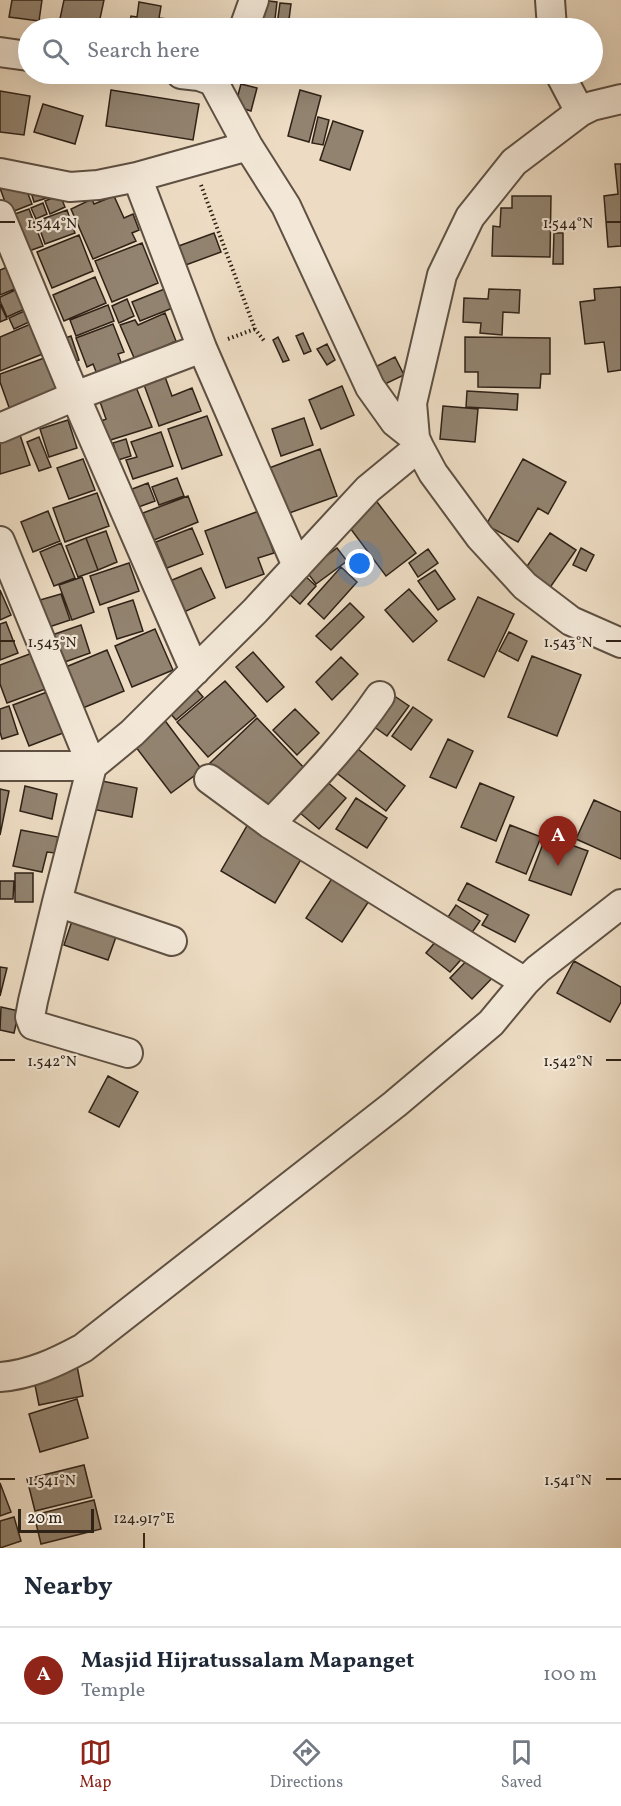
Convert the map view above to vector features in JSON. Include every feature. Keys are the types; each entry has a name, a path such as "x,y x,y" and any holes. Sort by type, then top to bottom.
{"street":[{"path":"248,18 254,0"},
{"path":"550,0 551,18"},
{"path":"0,52 18,55"},
{"path":"219,84 249,146 286,206 370,387 395,422 417,442 433,472 480,537 525,586 571,621 621,643"},
{"path":"565,84 579,112"},
{"path":"417,442 412,403 442,275 470,217 514,162 579,112 592,106 621,99"},
{"path":"0,173 70,187 98,185 137,177 249,146"},
{"path":"137,177 202,348 297,566"},
{"path":"0,215 75,396 195,671"},
{"path":"0,428 75,396 202,348"},
{"path":"128,1053 33,1025 30,1017 57,902 93,766 132,733 255,611 368,489 417,442"},
{"path":"0,541 93,766"},
{"path":"270,825 331,760 380,696"},
{"path":"0,766 93,766"},
{"path":"209,779 270,825 525,982"},
{"path":"57,902 172,940"},
{"path":"0,1377 14,1376 53,1363 83,1348 395,1104 491,1023 538,969 621,904"}],"path":[{"path":"192,162 255,329 265,342"}],"building":[{"path":"12,0 42,0 39,18 9,17"},
{"path":"64,0 104,0 100,18 60,18"},
{"path":"260,0 277,2 275,18 255,18"},
{"path":"139,2 161,6 159,18 131,18 131,16 137,17"},
{"path":"280,3 291,4 289,18 278,18"},
{"path":"241,84 257,88 251,111 235,106"},
{"path":"111,90 199,104 193,140 106,126"},
{"path":"300,90 321,96 309,142 288,136"},
{"path":"0,91 30,96 24,135 0,132"},
{"path":"43,104 83,116 75,144 34,132"},
{"path":"318,117 329,120 323,145 312,143"},
{"path":"333,121 363,131 350,170 320,160"},
{"path":"615,164 621,164 621,246 608,247 604,196 618,194"},
{"path":"22,179 32,204 9,213 0,188"},
{"path":"31,192 50,197 34,202"},
{"path":"60,195 65,207 50,214 45,201"},
{"path":"114,196 124,218 133,214 139,230 132,233 136,241 93,259 71,209 92,199 94,204"},
{"path":"512,196 551,196 550,257 492,256 493,226 500,227 501,208 512,208"},
{"path":"43,203 47,214 36,219 31,208"},
{"path":"29,209 43,246 26,252 12,215"},
{"path":"67,210 75,233 45,244 37,221"},
{"path":"214,233 221,252 183,266 176,247"},
{"path":"554,233 563,233 563,264 553,264"},
{"path":"79,235 93,271 52,288 37,252"},
{"path":"142,243 158,283 112,302 95,261"},
{"path":"17,263 26,284 0,295 0,270"},
{"path":"95,277 106,303 64,321 53,295"},
{"path":"621,287 621,370 608,372 604,342 585,344 580,302 595,300 594,289"},
{"path":"20,288 29,307 7,317 0,297"},
{"path":"167,288 175,307 140,321 132,302"},
{"path":"489,289 520,290 519,313 503,312 502,335 480,333 481,323 463,322 464,298 488,299"},
{"path":"127,299 134,316 119,323 112,306"},
{"path":"0,304 7,319 0,322"},
{"path":"108,305 114,321 76,336 70,320"},
{"path":"33,307 38,318 14,329 9,318"},
{"path":"165,313 176,341 135,360 120,325 135,320 138,325"},
{"path":"33,323 45,353 0,371 0,337"},
{"path":"113,324 124,352 118,354 122,365 97,374 93,364 87,367 76,338"},
{"path":"303,333 311,351 304,354 296,336"},
{"path":"71,336 79,360 72,363 63,339"},
{"path":"278,337 289,360 283,362 273,340"},
{"path":"465,337 550,338 550,374 541,374 540,388 478,387 478,372 465,372"},
{"path":"327,344 335,360 327,365 317,349"},
{"path":"47,357 60,392 10,410 0,382 0,374"},
{"path":"395,357 404,375 383,385 375,367"},
{"path":"164,374 172,396 192,388 201,411 159,426 143,382"},
{"path":"134,382 152,427 104,442 96,423 106,419 98,396"},
{"path":"342,386 354,415 321,429 309,400"},
{"path":"467,391 518,394 517,410 466,407"},
{"path":"443,406 478,409 475,442 440,439"},
{"path":"207,416 222,455 182,469 168,429"},
{"path":"304,418 313,445 281,456 272,429"},
{"path":"68,420 77,448 49,457 40,429"},
{"path":"161,432 173,466 133,479 126,460 137,457 131,442"},
{"path":"20,435 30,465 0,474 0,442"},
{"path":"39,437 51,467 39,471 27,442"},
{"path":"126,439 131,456 118,460 113,443"},
{"path":"320,449 337,496 278,517 261,471"},
{"path":"83,459 95,490 69,499 57,468"},
{"path":"523,459 566,482 548,514 538,508 518,542 486,525"},
{"path":"177,478 184,496 159,505 152,487"},
{"path":"148,483 155,501 133,509 127,491"},
{"path":"97,493 109,526 65,542 53,508"},
{"path":"188,496 198,522 154,540 143,513"},
{"path":"374,498 416,553 386,576 344,520"},
{"path":"48,511 60,541 33,552 21,522"},
{"path":"259,511 274,553 258,558 264,574 226,588 205,531"},
{"path":"192,528 203,554 167,568 156,542"},
{"path":"106,531 117,562 98,570 86,538"},
{"path":"550,533 576,550 549,589 523,572"},
{"path":"86,538 98,570 78,577 66,546"},
{"path":"61,543 75,578 54,586 40,552"},
{"path":"337,548 347,561 316,584 306,571"},
{"path":"581,548 594,555 586,571 573,565"},
{"path":"428,549 438,563 418,577 409,563"},
{"path":"129,563 139,591 100,605 90,576"},
{"path":"341,567 357,582 324,619 308,604"},
{"path":"201,568 215,598 184,612 170,581"},
{"path":"435,570 455,599 438,610 418,581"},
{"path":"302,573 316,586 300,604 286,591"},
{"path":"82,577 94,612 72,620 59,585"},
{"path":"409,589 437,621 413,642 385,610"},
{"path":"0,590 11,615 0,620"},
{"path":"61,594 70,620 49,627 40,600"},
{"path":"478,597 514,614 484,677 448,660"},
{"path":"133,600 143,631 117,639 108,608"},
{"path":"350,603 364,617 331,650 316,636"},
{"path":"6,622 18,653 0,660 0,624"},
{"path":"81,625 90,653 62,663 52,635"},
{"path":"155,629 173,670 132,687 115,646"},
{"path":"509,632 527,641 518,661 499,651"},
{"path":"107,650 124,691 78,710 61,669"},
{"path":"35,652 48,688 7,703 0,684 0,665"},
{"path":"253,652 284,687 267,702 236,667"},
{"path":"532,656 581,675 557,736 508,717"},
{"path":"341,657 358,674 332,700 316,682"},
{"path":"225,681 256,716 208,757 177,722"},
{"path":"191,683 203,697 176,720 164,706"},
{"path":"47,692 63,733 29,746 13,705"},
{"path":"390,693 409,706 387,736 369,723"},
{"path":"9,706 18,734 2,739 0,709"},
{"path":"413,707 432,720 411,750 392,736"},
{"path":"295,709 319,733 297,755 273,730"},
{"path":"163,718 202,770 171,793 132,742"},
{"path":"257,718 306,770 259,814 210,763"},
{"path":"448,739 473,751 456,788 430,777"},
{"path":"349,742 405,786 386,811 329,767"},
{"path":"97,780 137,788 132,817 92,809"},
{"path":"326,781 346,798 319,829 299,812"},
{"path":"480,783 514,797 496,841 461,827"},
{"path":"25,786 57,794 52,819 20,811"},
{"path":"0,789 9,791 0,835"},
{"path":"356,798 387,818 367,848 336,829"},
{"path":"594,800 621,812 621,859 576,839"},
{"path":"248,824 303,856 275,903 221,871"},
{"path":"510,825 541,837 526,874 496,862"},
{"path":"21,830 58,837 55,853 47,852 42,872 13,866"},
{"path":"546,836 588,851 571,895 529,880"},
{"path":"15,873 33,873 33,902 15,902"},
{"path":"333,877 369,901 342,942 306,918"},
{"path":"0,881 14,881 13,899 0,899"},
{"path":"467,883 529,915 515,942 482,925 488,915 458,900"},
{"path":"456,905 480,921 471,934 448,917"},
{"path":"75,912 119,928 108,960 64,945"},
{"path":"442,934 466,954 450,972 426,953"},
{"path":"474,953 496,974 472,999 450,978"},
{"path":"574,961 621,987 621,1002 610,1022 557,993"},
{"path":"0,967 7,968 0,996"},
{"path":"1,1007 19,1011 14,1033 0,1030"},
{"path":"108,1076 138,1092 119,1127 89,1112"},
{"path":"76,1361 83,1396 39,1405 32,1370"},
{"path":"77,1399 88,1438 40,1452 29,1414"},
{"path":"84,1465 92,1497 35,1511 27,1479"},
{"path":"0,1483 11,1512 0,1516"},
{"path":"94,1500 101,1529 41,1544 34,1515"},
{"path":"14,1517 21,1541 0,1548 0,1521"}],"place":[{"name":"Masjid Hijratussalam Mapanget","path":"558,866"}]}
